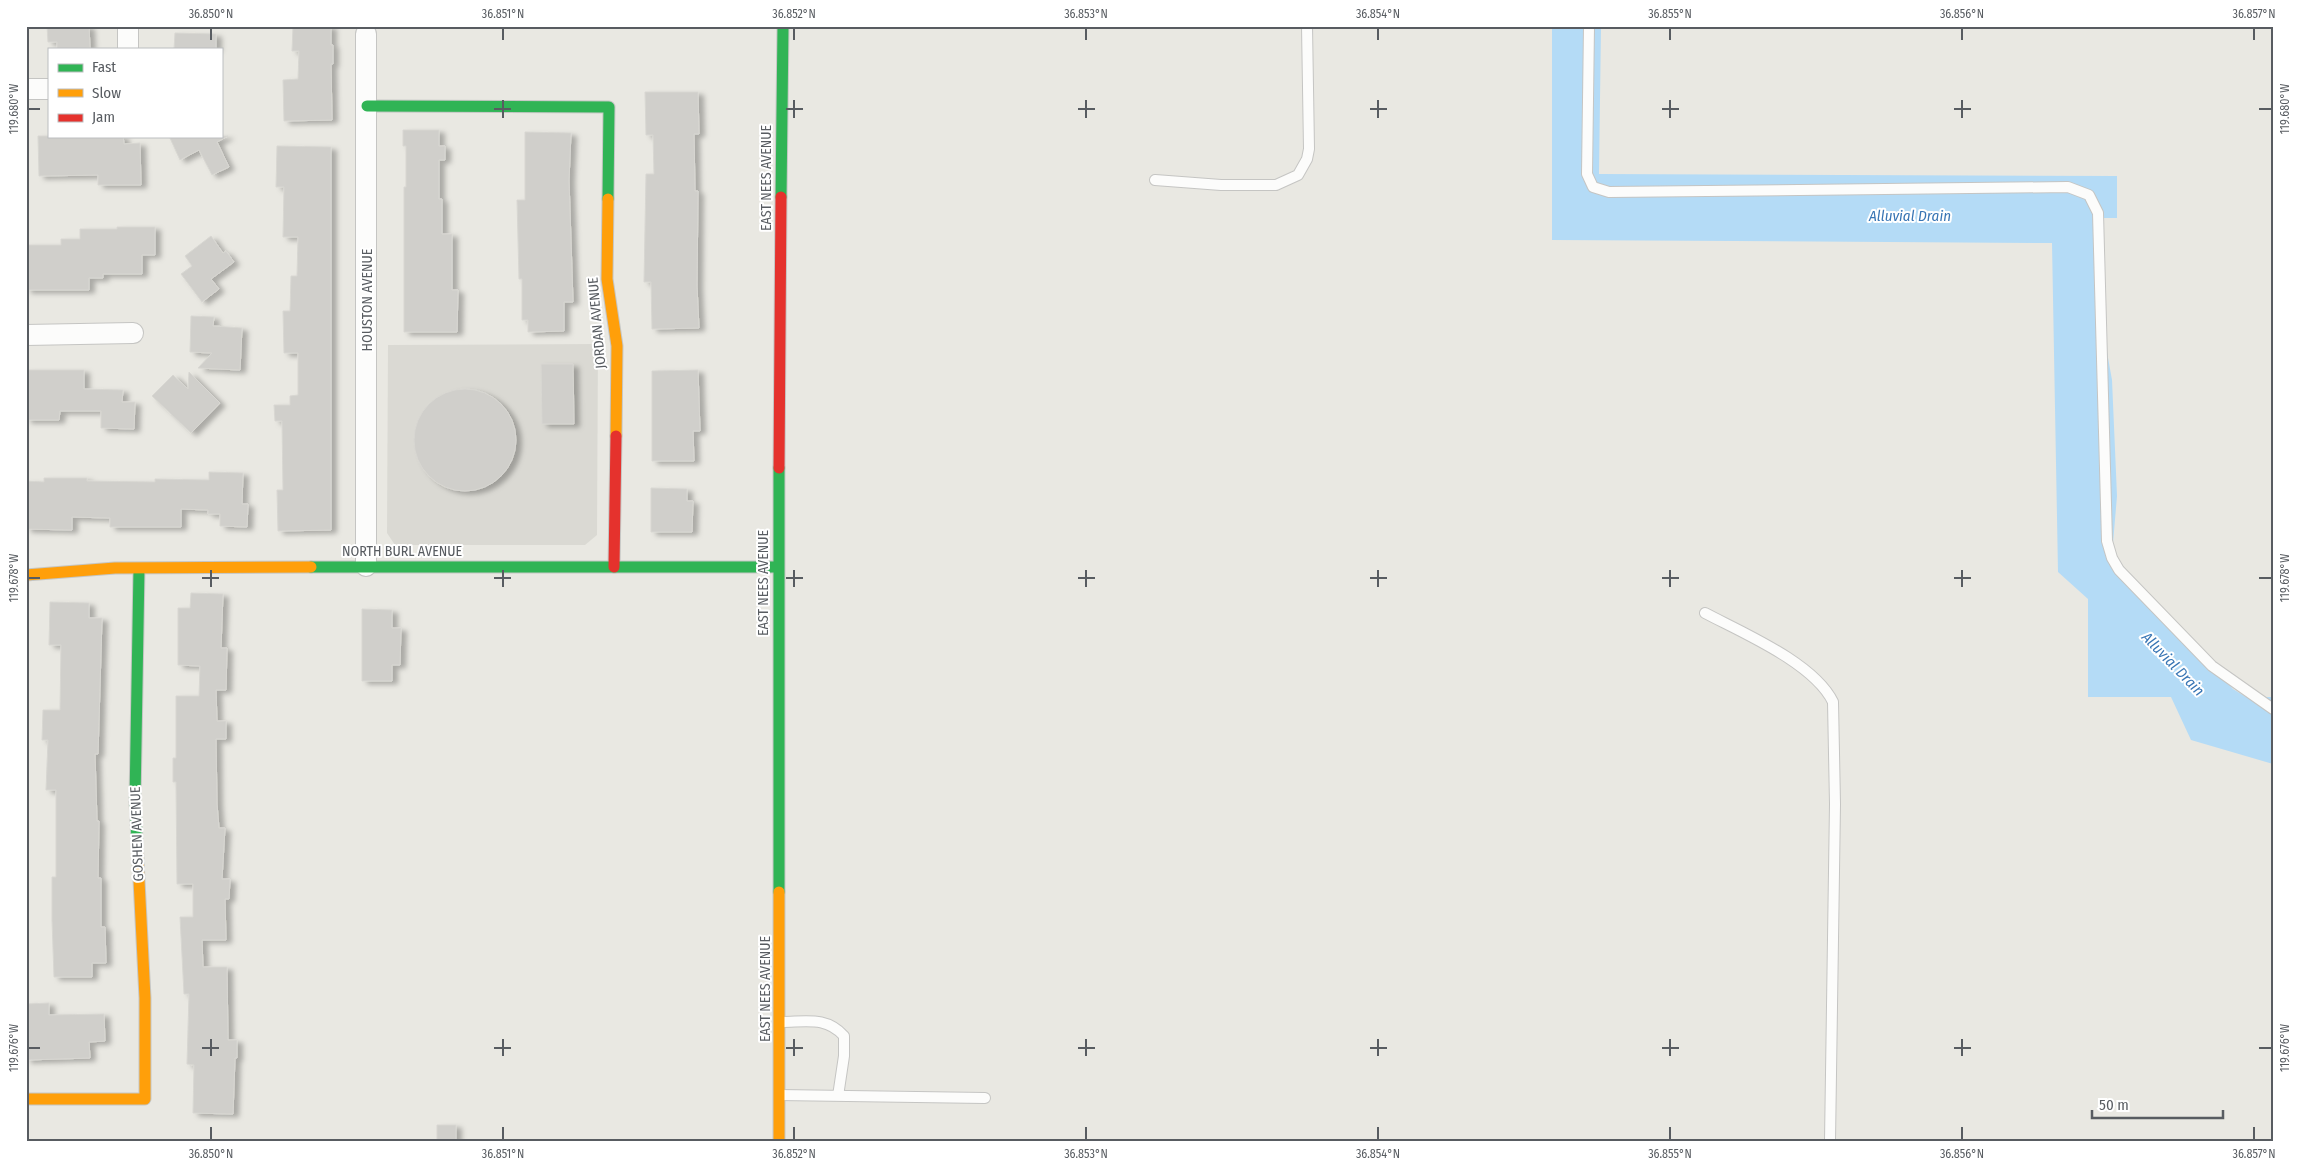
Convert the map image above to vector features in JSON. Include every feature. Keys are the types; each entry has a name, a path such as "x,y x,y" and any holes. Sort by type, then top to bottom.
{"street":[{"path":"128,26 128,48"},
{"name":"EAST NEES AVENUE","path":"779,1141 778,567 783,26"},
{"name":"HOUSTON AVENUE","path":"366,34 366,566"},
{"path":"26,89 48,89"},
{"name":"JORDAN AVENUE","path":"367,106 608,107 607,279 617,346 614,567"},
{"path":"26,335 134,333"},
{"name":"NORTH BURL AVENUE","path":"26,575 51,572 139,569 366,566 778,567"},
{"name":"GOSHEN AVENUE","path":"26,1099 146,1099 145,998 135,801 139,569"}],"lane":[{"path":"1155,180 1221,185 1276,185 1298,176 1307,159 1309,149 1307,26"},
{"path":"1589,26 1587,174 1593,186 1609,192 2068,188 2089,195 2098,212 2107,541 2112,558 2129,582 2212,666 2273,709"},
{"path":"1705,613 1773,648 1824,688 1833,702 1835,823 1830,1141"},
{"path":"780,1022 826,1022 835,1026 844,1036 844,1056 838,1096"},
{"path":"779,1095 985,1098"}],"shaded area":[{"path":"598,344 597,535 585,545 395,545 387,533 388,345"}],"water":[{"name":"Alluvial Drain","path":"1552,26 1601,26 1599,174 2117,176 2117,218 2102,218 2103,330 2112,380 2117,496 2112,555 2233,689 2246,697 2273,697 2273,764 2191,740 2171,697 2088,697 2088,599 2058,572 2052,243 1552,240"}],"building":[{"path":"47,26 89,26 90,48 57,48 57,42 48,42"},
{"path":"293,26 331,26 331,45 333,45 333,64 331,64 332,120 284,121 283,80 298,79 299,51 292,51"},
{"path":"175,33 216,34 216,48 174,48"},
{"path":"645,92 698,92 699,134 694,134 695,191 698,191 697,286 699,328 652,329 651,282 644,282 646,174 654,174 653,135 646,135"},
{"path":"403,130 439,130 439,146 445,146 445,160 439,160 439,199 442,199 442,234 452,234 452,290 458,290 457,332 404,332 404,187 406,187 406,146 403,146"},
{"path":"525,132 571,133 569,180 573,302 564,302 564,331 528,332 528,320 522,320 522,279 519,279 517,200 525,200"},
{"path":"38,136 48,136 48,138 123,138 124,144 140,143 141,185 98,185 98,175 39,176"},
{"path":"222,136 228,136 217,142 229,167 212,175 199,150 180,160 170,138 222,138"},
{"path":"277,146 331,147 331,530 278,531 277,490 283,490 282,421 275,421 274,405 290,405 290,396 298,395 298,353 284,353 283,311 290,311 291,276 297,276 298,237 283,237 284,187 276,187"},
{"path":"117,227 155,227 155,255 142,255 142,274 103,274 103,278 89,278 89,290 26,290 26,245 61,245 61,239 80,239 80,229 117,229"},
{"path":"211,236 223,253 226,251 234,262 211,279 219,289 202,302 181,274 192,266 185,256"},
{"path":"191,316 214,317 213,326 242,328 240,370 198,368 212,353 190,352"},
{"path":"541,364 573,364 574,424 542,424"},
{"path":"26,370 84,370 84,389 123,390 122,402 135,402 134,429 101,428 101,411 60,411 59,420 26,420"},
{"path":"698,370 700,431 693,431 694,461 652,461 652,371"},
{"path":"189,372 220,403 191,433 152,396 173,375 188,389"},
{"path":"465,389 484,393 501,404 512,421 516,440 512,459 501,476 484,487 465,491 446,487 429,476 418,459 414,440 418,421 429,404 446,393"},
{"path":"209,472 243,473 242,504 248,504 247,527 220,526 220,514 208,514 208,510 181,509 181,527 110,527 110,518 72,517 72,530 26,529 26,481 44,482 44,478 87,478 87,481 155,482 155,479 209,480"},
{"path":"651,488 687,489 687,501 693,501 692,532 651,532"},
{"path":"191,593 223,594 221,648 227,648 226,690 216,690 217,721 226,721 226,739 216,739 217,804 219,828 225,828 222,879 230,879 229,899 225,899 226,940 202,940 203,967 227,967 228,1040 237,1040 233,1114 193,1113 194,1065 187,1064 189,994 184,994 180,917 193,917 193,884 177,884 176,782 173,782 173,758 176,758 176,696 199,696 200,666 178,665 178,608 190,608"},
{"path":"50,602 89,603 89,618 102,618 98,754 95,754 97,821 99,821 98,878 101,878 101,927 105,927 106,963 92,963 92,977 54,977 52,877 56,877 56,790 46,790 48,740 42,740 43,710 60,710 61,645 49,645"},
{"path":"362,609 392,610 392,628 401,628 400,665 392,665 392,681 362,681"},
{"path":"49,1003 49,1015 104,1014 105,1041 89,1042 90,1058 26,1060 26,1004"},
{"path":"437,1125 456,1125 456,1141 437,1141"}],"traffic: fast":[{"path":"781,197 783,26"},
{"path":"367,106 609,107 608,199"},
{"path":"779,468 779,892"},
{"path":"311,567 778,567"},
{"path":"137,841 135,801 139,569"}],"traffic: slow":[{"path":"608,199 607,279 617,346 616,436"},
{"path":"26,575 115,568 311,567"},
{"path":"26,1099 145,1099 145,998 137,841"},
{"path":"779,892 779,1141"}],"traffic: jam":[{"path":"779,468 781,197"},
{"path":"614,567 616,436"}]}
